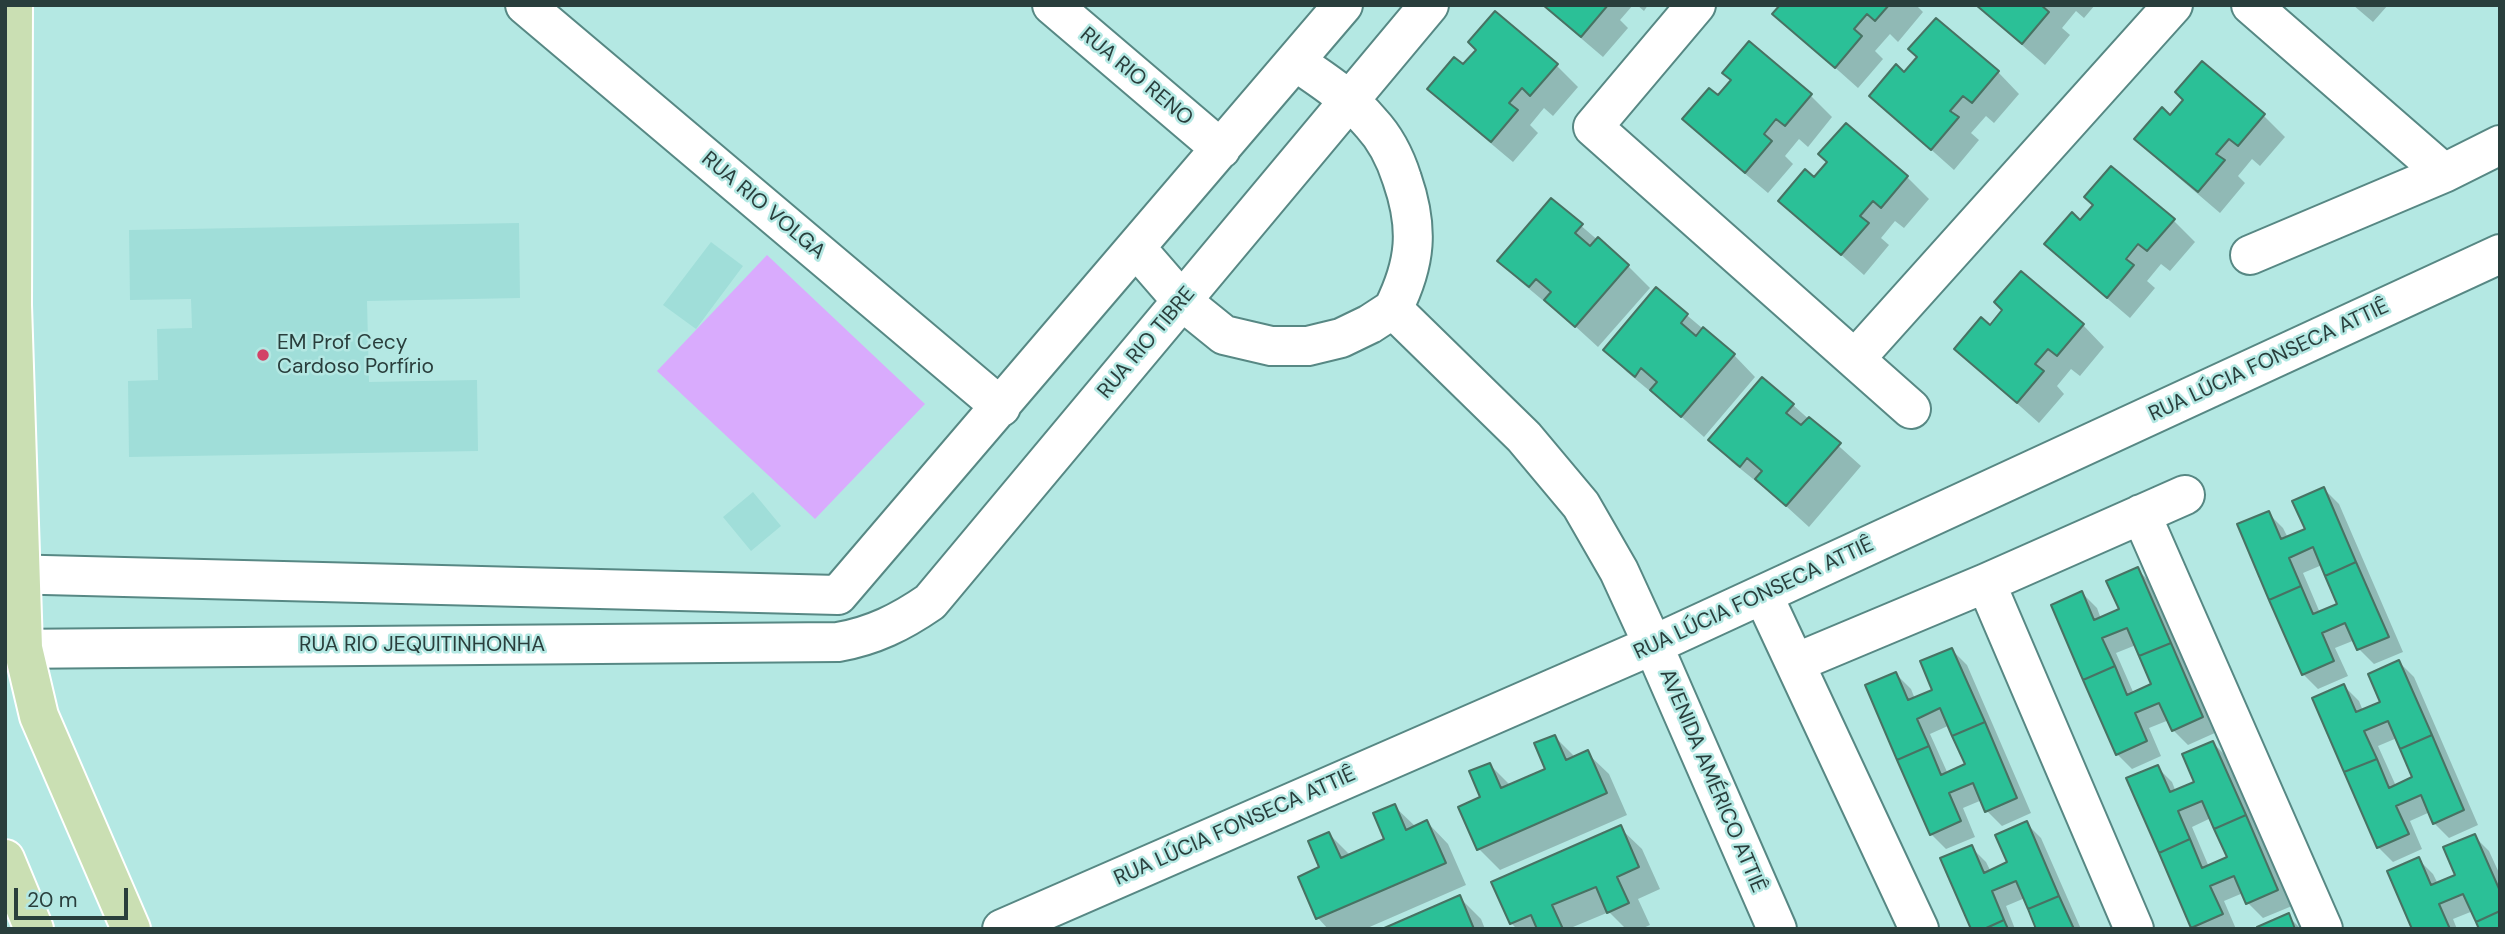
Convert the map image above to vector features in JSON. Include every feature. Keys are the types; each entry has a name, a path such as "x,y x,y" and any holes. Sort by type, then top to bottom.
{"main road":[{"path":"13,5 14,648 39,716 131,929"},
{"path":"5,859 34,929"}],"street":[{"name":"RUA RIO VOLGA","path":"525,5 1001,407"},
{"name":"RUA RIO RENO","path":"1052,5 1221,149"},
{"path":"838,642 838,595 1343,5"},
{"name":"RUA RIO TIBRE","path":"838,642 864,637 905,619 930,602 1429,5"},
{"path":"1696,5 1594,127 1911,409"},
{"path":"1855,359 2174,5"},
{"path":"2251,5 2444,173"},
{"path":"1136,248 1182,301 1224,335 1271,346 1308,346 1341,338 1393,309 1406,283 1413,249 1414,225 1409,198 1396,162 1374,125 1349,100 1296,62"},
{"path":"2250,255 2444,173 2500,145"},
{"name":"RUA LÚCIA FONSECA ATTIÊ","path":"1002,929 1653,645 2500,254"},
{"name":"AVENIDA AMÉRICO ATTIÊ","path":"1393,309 1524,437 1581,505 1619,571 1777,929"},
{"path":"1795,663 2185,495"},
{"path":"2141,514 2323,929"},
{"path":"12,575 838,595"},
{"path":"1986,583 2133,929"},
{"path":"387,584 387,646"},
{"path":"1763,595 1919,929"},
{"name":"RUA RIO JEQUITINHONHA","path":"14,648 838,642"}],"shaded area":[{"name":"EM Prof Cecy Cardoso Porfírio","path":"519,223 520,298 367,301 369,382 477,380 478,451 129,457 128,381 158,380 157,329 192,328 191,299 130,300 129,230"},
{"path":"711,242 743,266 696,329 663,305"},
{"path":"767,255 925,404 815,519 657,371"},
{"path":"753,492 781,526 751,551 723,517"}],"building":[{"path":"1543,5 1608,5 1581,37"},
{"path":"1780,5 1889,5 1875,21 1867,14 1854,29 1862,36 1835,68 1772,14"},
{"path":"1976,5 2041,5 2049,12 2022,44"},
{"path":"1495,11 1558,64 1530,96 1522,88 1509,103 1518,110 1491,142 1427,89 1454,57 1463,64 1476,50 1468,42"},
{"path":"1936,18 1999,71 1972,103 1963,96 1950,111 1959,117 1931,150 1869,96 1896,64 1904,72 1917,57 1908,49"},
{"path":"1749,41 1812,94 1785,126 1776,119 1764,134 1772,141 1745,173 1682,119 1709,88 1718,95 1731,80 1722,73"},
{"path":"2202,61 2265,114 2238,146 2229,139 2216,154 2225,160 2198,192 2134,139 2162,107 2170,115 2183,100 2175,92"},
{"path":"1846,123 1908,176 1881,208 1873,201 1860,216 1869,223 1841,255 1778,201 1805,169 1814,177 1827,162 1818,154"},
{"path":"2111,166 2175,219 2147,251 2138,244 2126,259 2134,265 2107,298 2044,244 2072,212 2080,220 2093,205 2084,197"},
{"path":"1551,198 1583,224 1575,233 1590,246 1598,237 1629,265 1575,327 1544,300 1551,292 1536,279 1529,287 1497,261"},
{"path":"2021,271 2084,324 2057,356 2048,349 2035,364 2044,371 2017,403 1954,349 1981,317 1990,325 2002,310 1994,302"},
{"path":"1656,287 1688,314 1681,323 1696,336 1703,327 1735,354 1681,417 1650,390 1657,382 1641,368 1635,377 1603,350"},
{"path":"1762,377 1794,404 1786,413 1801,425 1809,417 1841,443 1786,506 1755,479 1762,471 1747,458 1740,467 1708,440"},
{"path":"2324,487 2356,562 2325,576 2313,547 2289,558 2301,586 2269,600 2237,524 2269,511 2281,539 2305,529 2292,501"},
{"path":"2356,562 2389,637 2357,650 2345,623 2322,633 2334,661 2302,675 2269,600 2301,586 2313,614 2337,604 2325,576"},
{"path":"2138,567 2171,643 2139,656 2127,628 2102,638 2115,666 2083,680 2051,605 2082,591 2094,620 2119,609 2106,581"},
{"path":"2171,643 2203,717 2172,731 2159,703 2135,713 2147,741 2116,755 2083,680 2115,666 2127,695 2151,684 2139,656"},
{"path":"1952,648 1985,722 1952,736 1940,708 1917,719 1929,746 1897,760 1865,685 1896,672 1908,700 1932,690 1920,661"},
{"path":"2399,660 2432,735 2400,749 2388,721 2364,731 2377,759 2344,772 2312,698 2344,684 2356,712 2380,702 2368,674"},
{"path":"1985,722 2017,798 1985,812 1973,783 1949,793 1961,821 1930,835 1897,760 1929,746 1941,775 1965,764 1952,736"},
{"path":"1555,735 1566,760 1588,750 1607,793 1477,850 1458,807 1480,797 1469,771 1490,763 1501,788 1545,769 1534,743"},
{"path":"2432,735 2464,810 2433,824 2421,795 2396,806 2409,834 2377,848 2344,772 2377,759 2389,788 2412,777 2400,749"},
{"path":"2213,741 2246,815 2214,829 2202,801 2178,811 2190,839 2159,853 2126,778 2158,765 2170,792 2194,782 2182,754"},
{"path":"1395,804 1406,830 1427,820 1446,863 1316,919 1298,877 1319,867 1308,841 1329,832 1341,858 1384,839 1373,813"},
{"path":"2246,815 2278,890 2246,904 2234,876 2210,886 2223,914 2191,928 2159,853 2190,839 2202,868 2227,857 2214,829"},
{"path":"2027,821 2059,896 2028,909 2016,881 1992,891 2004,920 1984,929 1971,929 1940,858 1972,845 1984,873 2007,862 1995,835"},
{"path":"1621,825 1639,867 1617,877 1629,903 1607,913 1596,887 1552,905 1563,929 1537,929 1531,915 1510,924 1491,882"},
{"path":"2475,834 2500,891 2500,911 2476,922 2463,894 2439,904 2450,929 2412,929 2387,871 2419,857 2431,885 2455,875 2443,847"},
{"path":"1460,895 1474,929 1382,929"},
{"path":"2059,896 2074,929 2036,929 2028,909"},
{"path":"2500,911 2500,929 2479,929 2476,922"},
{"path":"2289,913 2295,929 2257,929 2257,927"},
{"path":"2004,920 2008,929 1984,929"}],"place":[{"name":"EM Prof Cecy Cardoso Porfírio","path":"263,355"}]}
